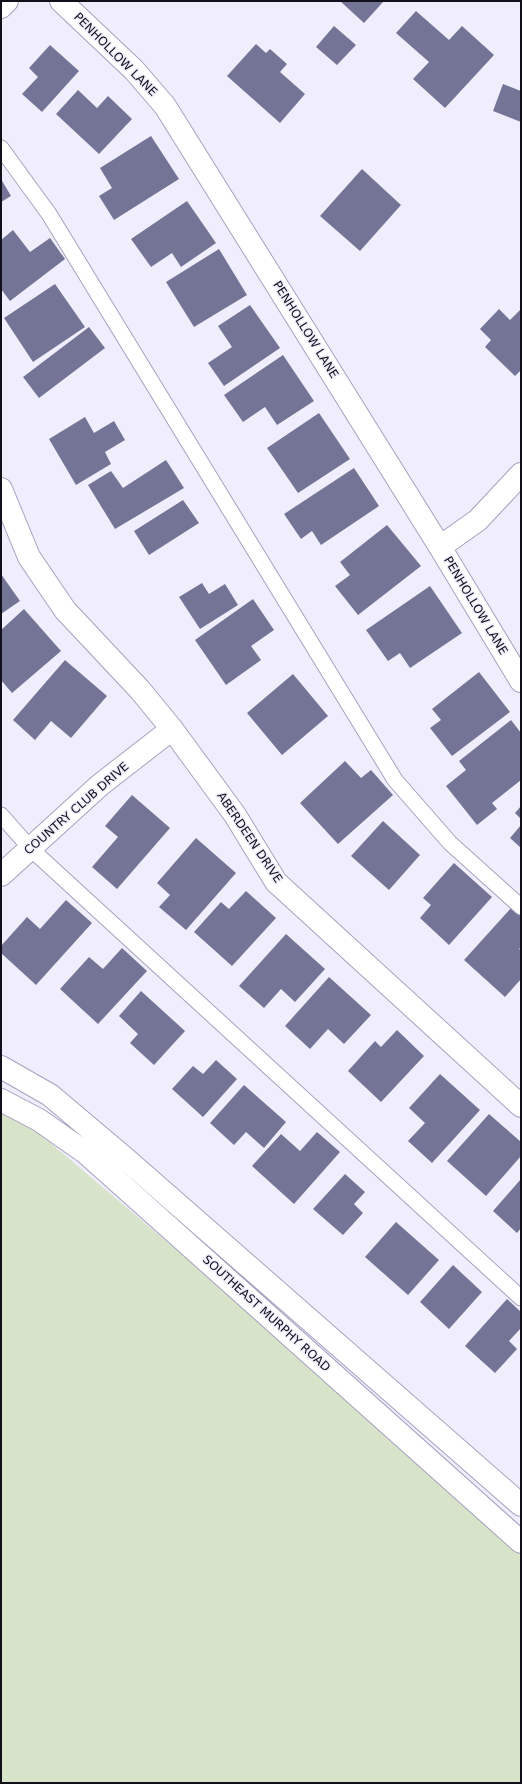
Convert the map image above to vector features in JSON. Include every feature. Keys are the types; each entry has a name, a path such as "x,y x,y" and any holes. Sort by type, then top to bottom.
{"street":[{"path":"1,7 7,1"},
{"name":"PENHOLLOW LANE","path":"61,1 134,70 165,106 440,547 521,681"},
{"path":"440,547 478,520 521,474"},
{"name":"ABERDEEN DRIVE","path":"1,489 29,558 65,610 140,690 172,729 235,815 276,882 521,1106"},
{"name":"COUNTRY CLUB DRIVE","path":"1,875 32,849 100,785 172,729"},
{"name":"SOUTHEAST MURPHY ROAD","path":"1,1068 50,1095 68,1110 521,1505"},
{"name":"SOUTHEAST MURPHY ROAD","path":"1,1100 39,1120 86,1153 521,1542"}],"lane":[{"path":"1,148 49,214 395,780 450,843 521,907"},
{"path":"1,815 32,849 521,1298"}],"green space":[{"path":"1,1101 521,1542 521,1783 1,1783"}],"building":[{"path":"340,1 384,1 364,23"},
{"path":"416,11 449,40 462,26 494,55 445,108 413,79 429,62 396,33"},
{"path":"334,26 356,45 337,65 316,47"},
{"path":"256,44 266,53 270,49 287,64 280,72 305,94 280,123 227,76"},
{"path":"50,45 79,71 42,112 22,94 38,77 29,68"},
{"path":"503,84 521,91 521,122 493,111"},
{"path":"78,90 97,108 108,96 132,119 99,154 56,114"},
{"path":"151,136 179,179 114,220 99,196 112,188 100,168"},
{"path":"362,169 401,205 360,251 320,216"},
{"path":"1,179 11,196 1,202"},
{"path":"187,201 216,243 181,267 172,253 151,267 131,239"},
{"path":"13,230 30,252 50,238 65,259 10,301 1,289 1,240"},
{"path":"219,249 247,295 194,327 166,282"},
{"path":"55,284 85,327 33,362 4,318"},
{"path":"250,305 280,348 224,386 208,363 232,347 218,326"},
{"path":"499,309 510,320 521,309 521,370 515,376 485,347 491,340 480,329"},
{"path":"89,327 105,348 39,398 23,377"},
{"path":"283,355 314,401 277,425 265,407 243,422 224,395"},
{"path":"319,413 350,459 298,493 267,448"},
{"path":"85,417 94,433 114,421 125,440 105,452 111,464 76,485 49,439"},
{"path":"166,460 184,488 115,529 88,485 111,471 123,488"},
{"path":"354,468 379,506 321,545 312,531 301,539 284,514"},
{"path":"183,500 199,523 149,555 134,531"},
{"path":"387,525 421,566 358,615 335,586 350,575 340,562"},
{"path":"1,574 20,601 1,614"},
{"path":"202,583 209,594 225,584 238,605 200,629 179,597"},
{"path":"430,586 462,633 410,668 400,653 388,661 366,630"},
{"path":"253,599 274,630 251,646 261,660 226,685 195,640"},
{"path":"24,609 61,651 12,693 1,680 1,630"},
{"path":"65,660 107,696 71,738 51,721 35,740 13,720"},
{"path":"479,672 510,712 452,756 430,728 441,720 432,709"},
{"path":"293,674 328,716 282,755 247,713"},
{"path":"511,720 521,733 521,780 492,803 497,809 477,825 446,786 466,770 459,761"},
{"path":"345,761 361,778 371,770 393,795 338,844 300,803"},
{"path":"132,795 170,828 117,889 92,867 118,837 105,826"},
{"path":"521,806 521,819 515,813"},
{"path":"383,821 420,855 389,890 351,856"},
{"path":"521,825 521,848 510,838"},
{"path":"196,838 236,873 186,930 159,907 170,895 157,883"},
{"path":"454,863 492,897 449,945 420,918 431,905 423,898"},
{"path":"246,891 276,918 232,966 194,932 221,902 229,909"},
{"path":"66,900 92,923 36,985 1,953 1,946 27,917 40,929"},
{"path":"512,907 521,915 521,947 519,949 521,950 521,979 505,997 464,960"},
{"path":"286,934 325,969 295,1002 281,989 264,1008 239,986"},
{"path":"122,948 147,971 98,1024 60,989 89,957 103,969"},
{"path":"329,977 371,1015 344,1044 328,1029 310,1049 285,1026"},
{"path":"141,991 185,1031 154,1065 130,1043 138,1034 119,1016"},
{"path":"397,1030 424,1056 381,1102 348,1071 375,1041 381,1047"},
{"path":"216,1060 237,1079 203,1117 172,1089 193,1066 203,1074"},
{"path":"440,1074 480,1110 432,1163 408,1141 425,1123 409,1108"},
{"path":"244,1085 286,1122 264,1148 246,1132 234,1145 210,1123"},
{"path":"489,1114 521,1142 521,1156 486,1196 447,1161"},
{"path":"317,1132 340,1152 294,1204 252,1166 281,1134 300,1151"},
{"path":"345,1174 365,1192 354,1204 363,1213 343,1235 313,1209"},
{"path":"521,1179 521,1228 517,1233 493,1211"},
{"path":"396,1222 439,1260 408,1295 365,1257"},
{"path":"453,1265 482,1292 449,1329 420,1302"},
{"path":"507,1299 521,1312 521,1328 509,1341 517,1349 495,1373 465,1346"}]}
